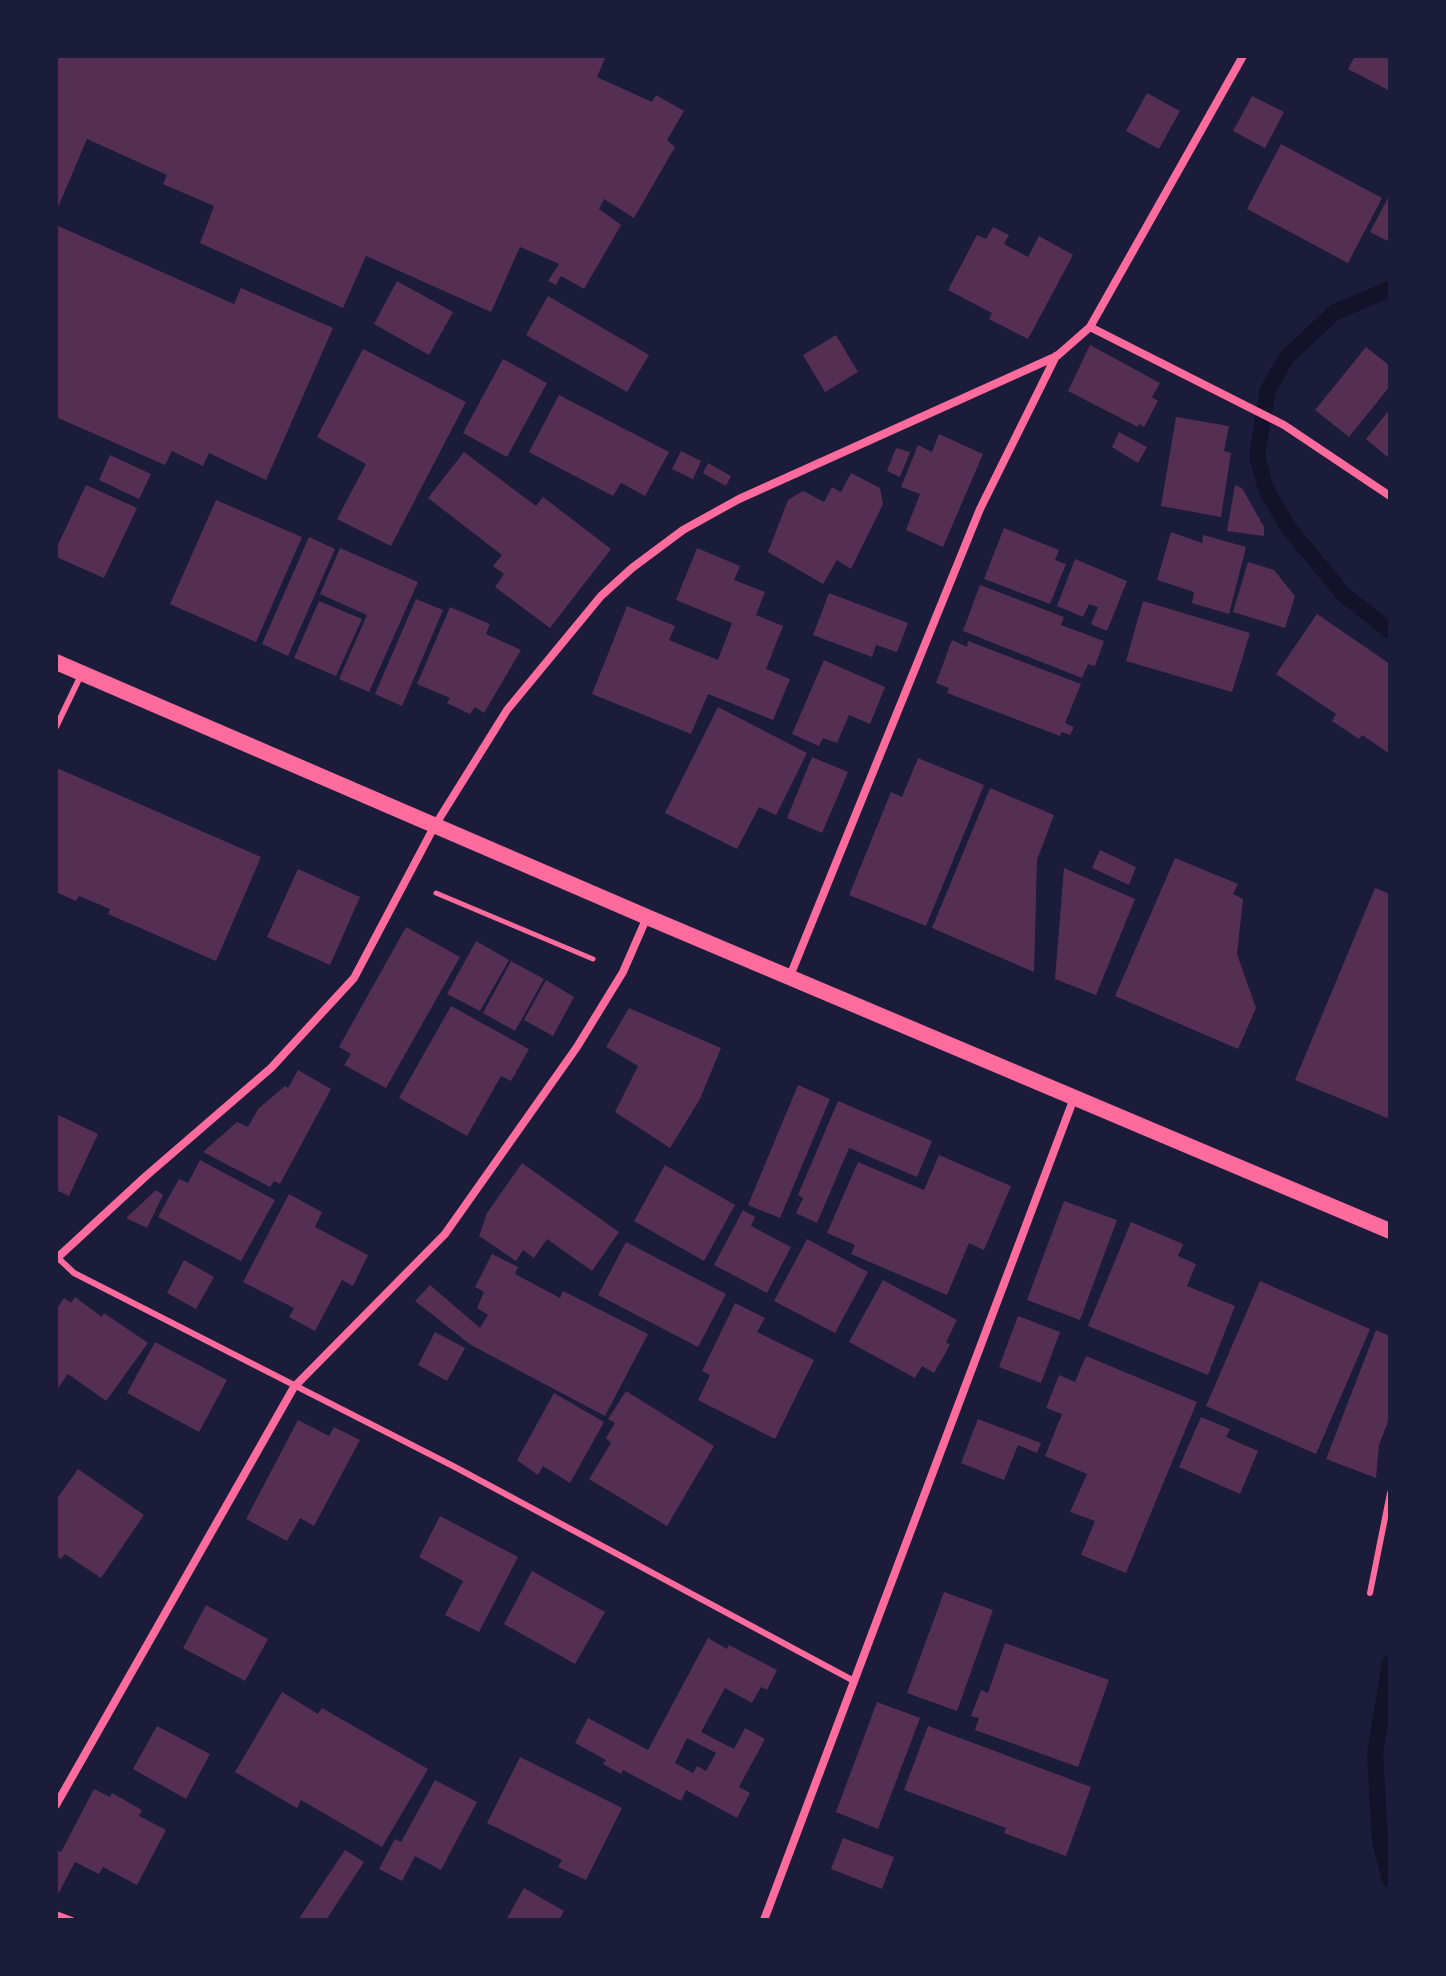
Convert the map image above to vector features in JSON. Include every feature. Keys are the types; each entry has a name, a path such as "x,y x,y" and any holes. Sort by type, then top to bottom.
{"main road":[{"path":"56,662 434,827 1390,1231"}],"street":[{"path":"57,1258 271,1068 354,978 434,827 507,710 601,596 632,568 683,530 739,499 1057,356 1090,327 1243,56"},
{"path":"1090,327 1284,425 1390,496"},
{"path":"790,976 980,509 1057,356"},
{"path":"56,1805 294,1387 445,1234 577,1047 623,972 647,917"},
{"path":"764,1920 1074,1097"}],"lane":[{"path":"56,727 82,673"},
{"path":"57,1258 74,1273 455,1467 854,1681"},
{"path":"1370,1593 1390,1493"},
{"path":"56,1914 72,1920"}],"path":[{"path":"434,892 623,972"}],"building":[{"path":"56,56 606,56 597,77 652,102 656,95 684,111 667,140 675,147 634,218 604,199 599,209 621,225 584,289 561,276 556,285 548,281 559,264 520,247 491,312 366,256 343,308 200,243 214,206 163,184 167,175 87,139 56,212"},
{"path":"1355,56 1390,56 1390,91 1348,69"},
{"path":"1147,93 1180,111 1159,149 1126,131"},
{"path":"1252,96 1284,112 1265,148 1233,131"},
{"path":"1281,144 1382,198 1348,263 1247,209"},
{"path":"1390,194 1390,242 1370,232"},
{"path":"56,225 234,304 241,288 333,328 266,480 209,453 203,466 172,451 165,465 56,417"},
{"path":"993,227 1009,235 1004,244 1028,257 1039,236 1073,255 1028,339 989,319 992,313 948,290 977,235 986,239"},
{"path":"397,281 453,312 429,355 374,324"},
{"path":"548,296 649,355 627,392 526,335"},
{"path":"836,335 858,372 825,392 803,355"},
{"path":"1090,345 1160,383 1152,397 1158,401 1144,427 1139,424 1138,427 1068,391"},
{"path":"1366,347 1390,366 1390,386 1349,437 1315,410"},
{"path":"363,349 466,402 391,546 337,519 366,464 317,437"},
{"path":"503,359 547,383 507,457 463,433"},
{"path":"559,395 669,452 645,496 621,483 613,496 529,452"},
{"path":"1390,409 1390,459 1366,439"},
{"path":"1176,417 1229,426 1224,451 1231,453 1221,517 1161,506"},
{"path":"1119,432 1147,447 1138,463 1112,447"},
{"path":"939,434 983,454 943,547 906,530 920,494 901,487 918,445 932,452"},
{"path":"896,448 910,452 900,477 887,471"},
{"path":"681,451 701,461 693,479 672,469"},
{"path":"464,452 536,506 543,497 611,549 550,628 495,587 504,574 493,566 502,555 428,498"},
{"path":"110,455 151,474 139,499 99,480"},
{"path":"708,463 731,476 726,486 703,473"},
{"path":"851,473 880,488 883,504 851,569 837,560 823,584 768,552 788,500 803,491 824,502 832,487 841,492"},
{"path":"86,485 137,508 104,578 56,557 56,549"},
{"path":"1235,485 1242,488 1264,527 1264,536 1227,531"},
{"path":"216,500 302,537 256,642 170,604"},
{"path":"1004,528 1059,550 1055,560 1066,564 1050,604 984,579"},
{"path":"1171,532 1202,543 1203,535 1246,547 1229,614 1192,603 1194,592 1157,580"},
{"path":"309,537 335,549 288,656 262,644"},
{"path":"340,548 418,582 369,692 339,679 367,615 320,594"},
{"path":"697,548 740,566 734,580 765,592 756,615 783,626 766,669 790,679 773,720 708,694 691,734 592,694 627,606 675,626 669,640 718,660 732,623 676,600"},
{"path":"1075,559 1127,581 1107,631 1091,624 1098,607 1089,604 1083,617 1057,606"},
{"path":"1248,562 1274,570 1295,596 1285,628 1233,612"},
{"path":"980,585 1064,617 1061,625 1104,641 1095,666 1088,664 1082,678 963,631"},
{"path":"829,593 908,623 897,652 876,645 872,657 813,635"},
{"path":"416,599 443,610 402,706 375,694"},
{"path":"319,601 362,619 336,676 294,658"},
{"path":"1143,601 1250,633 1232,692 1126,661"},
{"path":"450,607 490,624 486,634 521,650 484,713 475,707 470,714 447,703 450,698 417,684"},
{"path":"1317,614 1390,664 1390,754 1362,735 1359,739 1332,721 1336,714 1276,674"},
{"path":"952,640 967,647 968,641 1081,684 1065,723 1074,727 1070,735 1062,732 1060,736 947,693 949,688 936,683"},
{"path":"824,660 885,687 870,724 849,715 837,743 823,738 819,746 792,734"},
{"path":"718,707 807,753 776,815 759,807 737,849 665,813"},
{"path":"812,757 848,772 822,833 787,818"},
{"path":"918,758 984,785 926,926 849,895 891,792 902,797"},
{"path":"57,768 261,857 216,961 108,914 110,909 79,896 76,901 56,892"},
{"path":"990,788 1054,815 1037,860 1034,972 932,928"},
{"path":"1100,850 1136,867 1129,885 1092,868"},
{"path":"1175,858 1238,884 1233,894 1243,899 1237,954 1256,1008 1238,1049 1115,996"},
{"path":"1064,868 1135,899 1096,995 1055,979"},
{"path":"298,869 360,897 330,965 267,937"},
{"path":"1375,888 1390,894 1390,1119 1295,1080"},
{"path":"406,927 460,957 386,1088 344,1065 351,1054 339,1047"},
{"path":"476,941 509,960 480,1011 447,994"},
{"path":"511,961 544,979 515,1031 483,1013"},
{"path":"546,980 574,997 553,1036 524,1020"},
{"path":"451,1006 529,1049 511,1081 501,1076 467,1136 399,1098"},
{"path":"629,1008 721,1048 700,1099 670,1148 615,1112 638,1066 606,1047"},
{"path":"298,1070 331,1089 280,1184 274,1181 270,1187 203,1152 237,1122 248,1127 258,1109 285,1086 288,1088"},
{"path":"798,1085 830,1099 780,1218 748,1205"},
{"path":"838,1101 932,1141 917,1177 849,1148 817,1223 796,1213 803,1198 798,1195"},
{"path":"56,1114 98,1134 69,1196 56,1190"},
{"path":"939,1155 1011,1186 984,1250 969,1243 947,1295 851,1254 855,1245 827,1233 858,1162 924,1190"},
{"path":"200,1160 275,1200 241,1261 158,1217 179,1179 188,1183"},
{"path":"522,1163 619,1232 592,1271 547,1239 534,1258 523,1250 516,1261 479,1236 487,1213"},
{"path":"665,1165 735,1205 704,1261 634,1221"},
{"path":"156,1190 163,1195 147,1228 126,1218"},
{"path":"289,1194 322,1212 315,1227 368,1255 353,1286 342,1280 315,1331 289,1317 294,1308 243,1282"},
{"path":"1064,1201 1117,1220 1080,1320 1027,1300"},
{"path":"743,1210 755,1217 751,1226 791,1247 767,1293 714,1265"},
{"path":"1131,1222 1183,1244 1178,1256 1196,1264 1187,1286 1235,1306 1208,1375 1088,1326"},
{"path":"807,1239 868,1272 835,1333 774,1301"},
{"path":"626,1242 726,1294 698,1347 598,1295"},
{"path":"492,1254 518,1267 515,1274 560,1298 563,1291 648,1334 605,1416 471,1345 415,1301 430,1285 480,1328 488,1315 477,1308 484,1292 475,1287"},
{"path":"184,1260 214,1277 196,1309 167,1293"},
{"path":"883,1280 957,1320 946,1342 950,1345 934,1373 922,1366 915,1378 849,1342"},
{"path":"1260,1281 1370,1329 1316,1454 1206,1406"},
{"path":"75,1297 102,1317 104,1313 148,1343 106,1401 68,1374 56,1391 56,1310 64,1298 71,1303"},
{"path":"735,1303 765,1318 757,1332 814,1360 775,1439 698,1400 710,1375 702,1371"},
{"path":"1018,1316 1060,1332 1041,1383 999,1367"},
{"path":"1376,1330 1390,1336 1390,1416 1379,1445 1376,1478 1326,1459"},
{"path":"435,1332 465,1348 447,1381 418,1365"},
{"path":"155,1342 227,1380 199,1432 127,1393"},
{"path":"1086,1356 1197,1402 1126,1573 1081,1555 1095,1521 1070,1512 1087,1474 1045,1456 1062,1414 1046,1408 1059,1375 1075,1382"},
{"path":"626,1391 714,1446 667,1526 589,1479 611,1443 606,1438 615,1423 608,1419"},
{"path":"554,1393 604,1422 570,1483 543,1466 538,1475 517,1460"},
{"path":"1201,1417 1230,1429 1226,1437 1258,1451 1240,1494 1179,1467"},
{"path":"978,1419 1041,1443 1037,1453 1018,1445 1004,1480 961,1463"},
{"path":"298,1420 329,1436 334,1427 360,1440 314,1526 300,1518 287,1541 246,1519"},
{"path":"78,1469 144,1515 101,1578 65,1554 61,1559 56,1555 56,1500"},
{"path":"440,1516 518,1557 479,1632 445,1615 463,1581 419,1557"},
{"path":"532,1571 605,1612 575,1664 504,1624"},
{"path":"944,1592 993,1610 957,1711 907,1693"},
{"path":"206,1605 268,1639 245,1681 183,1648"},
{"path":"708,1638 727,1649 729,1645 777,1670 767,1690 761,1687 752,1703 725,1688 701,1732 734,1749 745,1728 765,1739 739,1787 750,1793 737,1818 686,1790 681,1801 623,1770 621,1774 603,1764 606,1760 575,1743 588,1718 648,1750","holes":["687,1738 716,1753 706,1771 697,1766 693,1773 675,1763"]},
{"path":"1005,1643 1109,1680 1078,1767 975,1730 979,1718 971,1716 981,1690 988,1693"},
{"path":"282,1692 318,1714 322,1708 428,1769 382,1847 301,1800 297,1808 235,1772"},
{"path":"877,1702 920,1718 878,1829 836,1812"},
{"path":"157,1726 210,1754 186,1799 133,1769"},
{"path":"928,1726 1091,1787 1066,1856 1004,1833 1006,1828 904,1790"},
{"path":"520,1757 622,1808 586,1880 558,1867 562,1860 487,1823"},
{"path":"435,1780 477,1802 441,1870 415,1856 402,1881 379,1869 395,1839 401,1842"},
{"path":"94,1789 110,1797 112,1793 142,1810 139,1816 166,1830 137,1885 103,1867 99,1874 75,1862 56,1898 56,1850 61,1852"},
{"path":"843,1838 894,1857 882,1889 831,1869"},
{"path":"345,1850 364,1862 326,1920 298,1920"},
{"path":"524,1888 564,1911 559,1920 506,1920"}],"waterway":[{"path":"1390,289 1335,312 1286,358 1268,390 1257,456 1266,489 1288,527 1343,594 1390,631"},
{"path":"1390,1663 1375,1753 1380,1841 1390,1880"}]}
